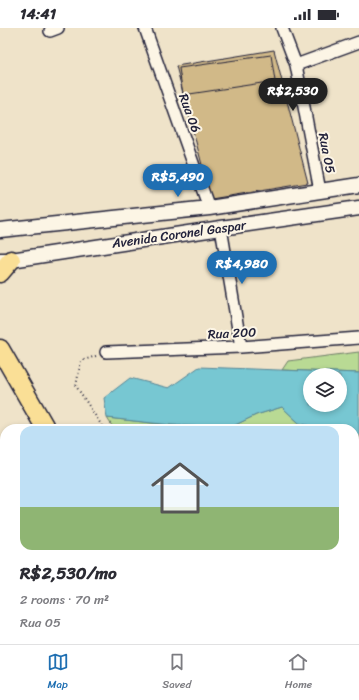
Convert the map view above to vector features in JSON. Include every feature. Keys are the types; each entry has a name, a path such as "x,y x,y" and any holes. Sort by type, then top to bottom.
{"main road":[{"path":"0,273 6,260"},
{"path":"0,349 43,424"}],"street":[{"name":"Rua 06","path":"145,28 209,208"},
{"name":"Rua 05","path":"282,28 296,64 320,191"},
{"path":"296,64 359,42"},
{"name":"Avenida Coronel Gaspar","path":"0,230 209,208 359,185"},
{"path":"245,202 250,224"},
{"name":"Avenida Coronel Gaspar","path":"6,260 359,208"},
{"path":"220,228 241,347"},
{"name":"Rua 200","path":"106,352 241,347 359,338"}],"path":[{"path":"101,424 76,386 81,361 106,352"}],"green space":[{"path":"359,352 359,373 347,373 347,368 303,368 303,371 282,370 288,361"},
{"path":"282,407 299,423 303,424 237,424 256,415"},
{"path":"107,418 161,424 111,424"}],"water":[{"path":"199,367 303,371 303,412 347,412 347,373 359,373 359,424 303,424 299,423 282,407 256,415 237,424 161,424 107,418 104,398 130,378 169,388"}],"building":[{"path":"274,50 308,183 211,199 176,66"},
{"path":"271,55 275,81 183,95 179,68"}]}
